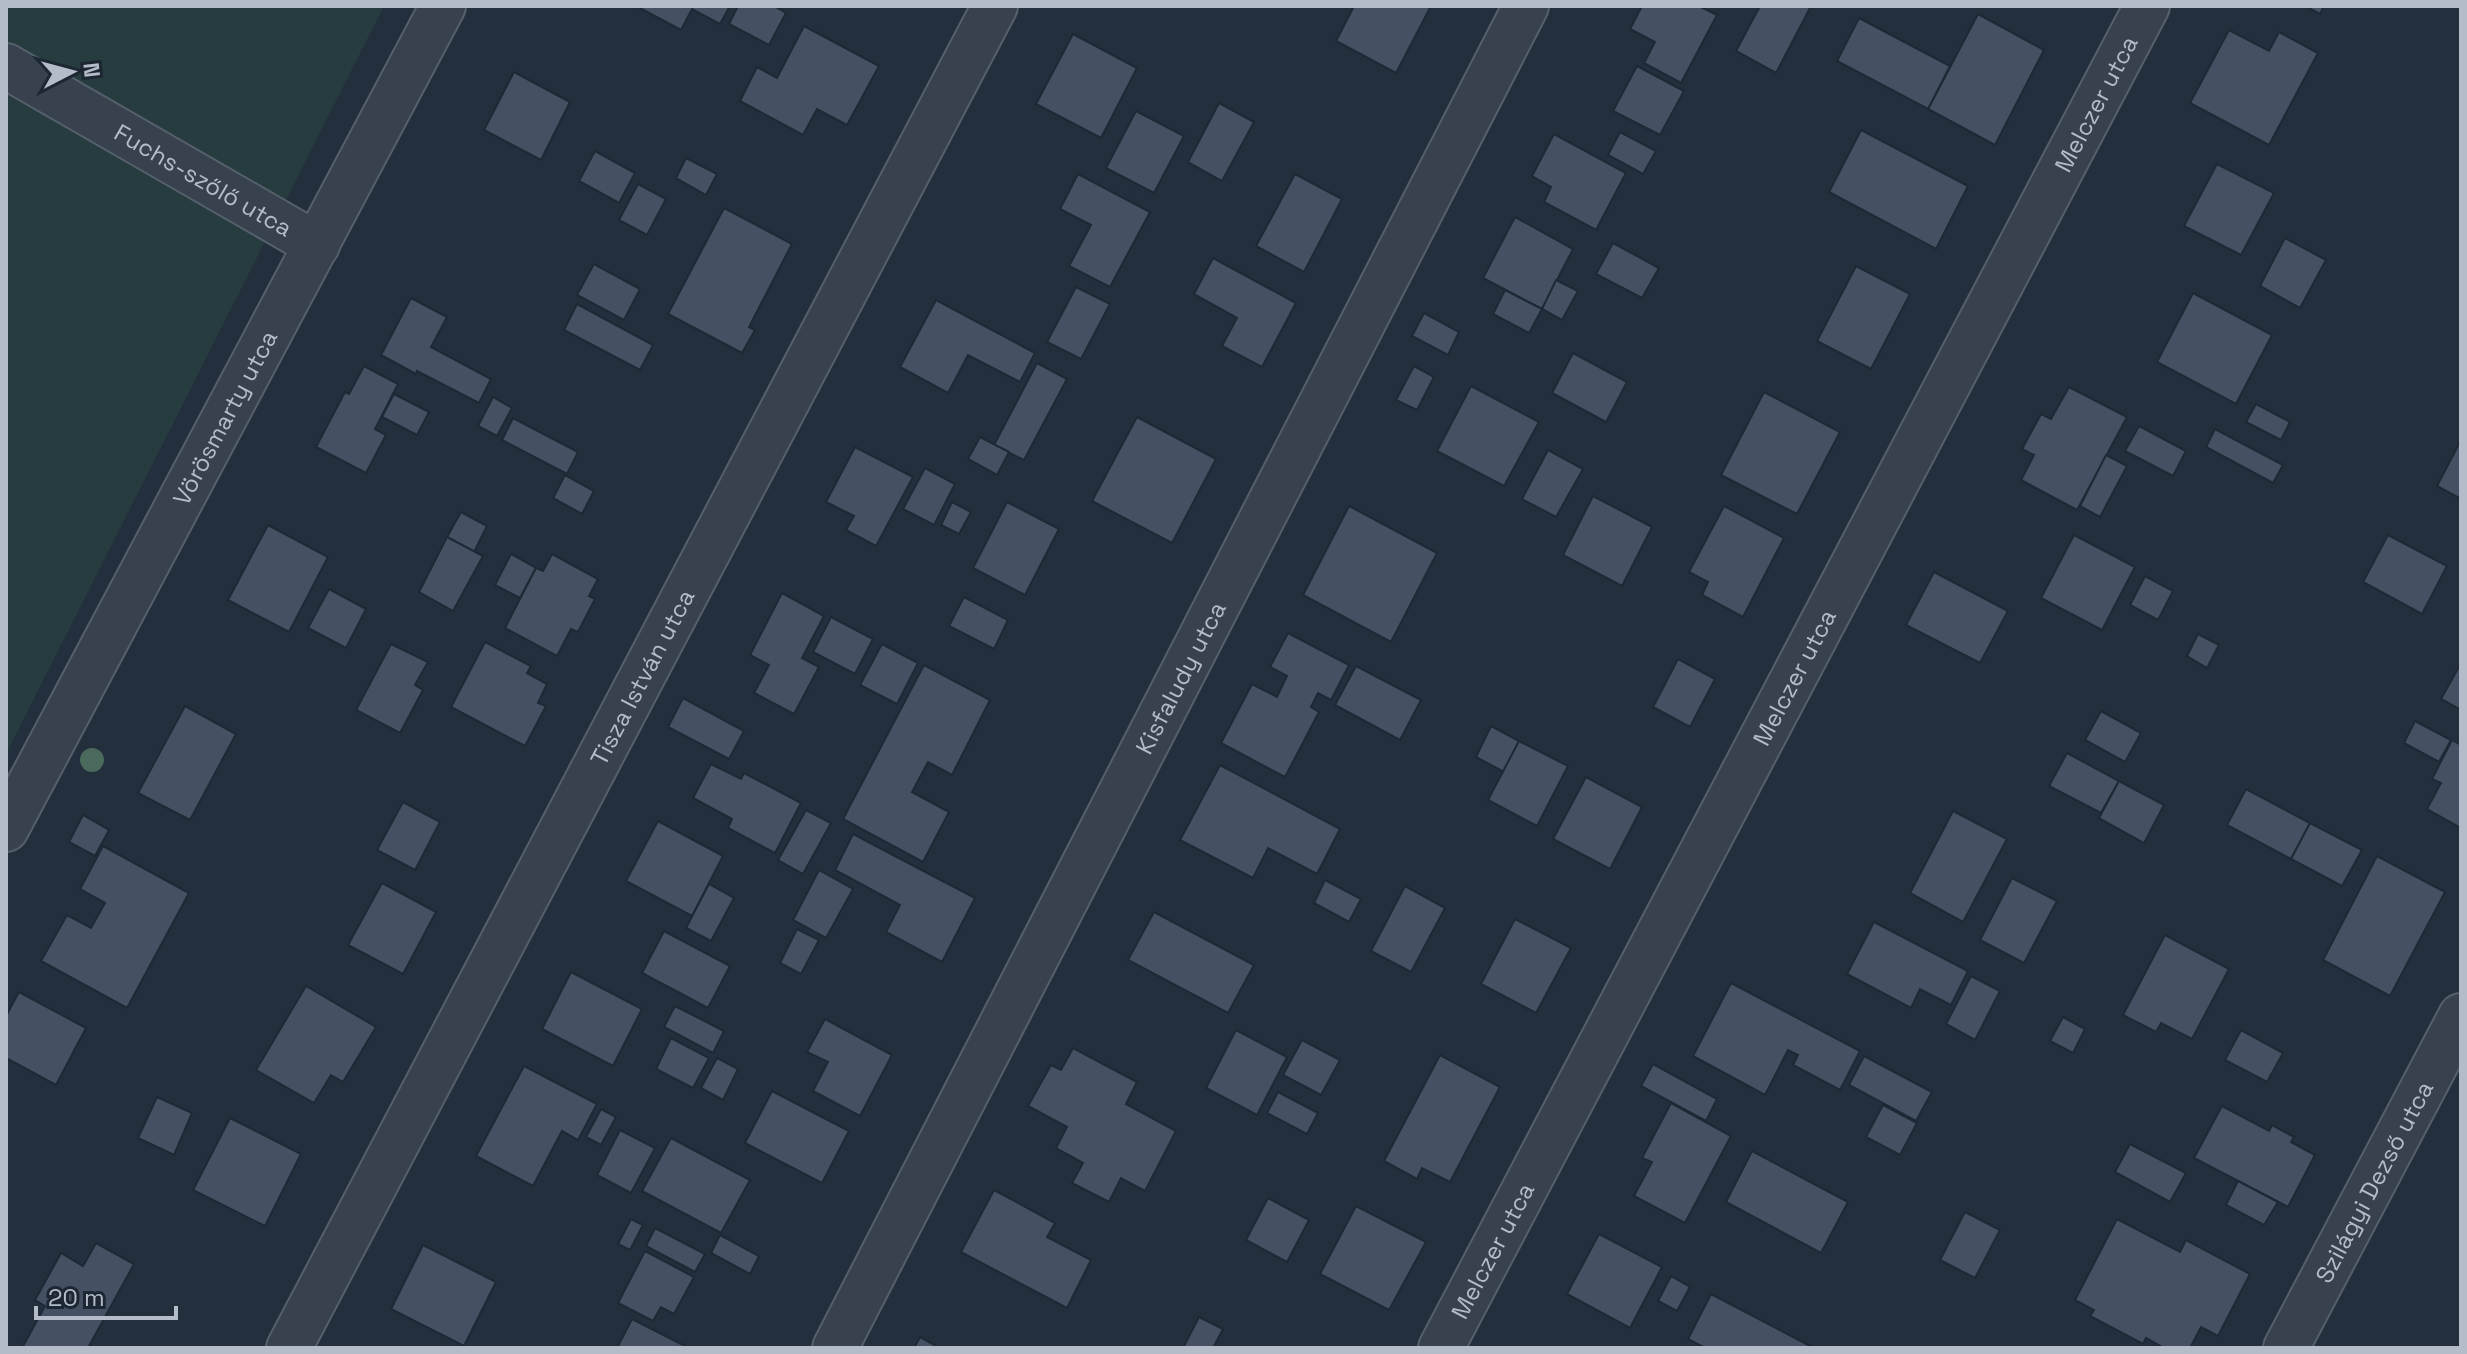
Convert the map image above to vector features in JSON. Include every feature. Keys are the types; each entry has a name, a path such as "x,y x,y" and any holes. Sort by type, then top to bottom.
{"street":[{"name":"Vörösmarty utca","path":"6,829 443,6"},
{"name":"Tisza István utca","path":"289,1348 995,6"},
{"name":"Kisfaludy utca","path":"835,1348 1526,6"},
{"name":"Melczer utca","path":"1441,1348 2147,6"},
{"name":"Fuchs-szőlő utca","path":"6,66 317,245"},
{"name":"Szilágyi Dezső utca","path":"2286,1348 2461,1016"}],"green space":[{"path":"6,6 384,6 6,754"}],"building":[{"path":"636,6 730,6 720,24 692,9 681,30"},
{"path":"738,6 774,6 786,13 769,45 729,24"},
{"path":"1354,6 1431,6 1396,73 1336,41"},
{"path":"1642,6 1699,6 1717,15 1681,83 1644,63 1655,42 1630,29"},
{"path":"1760,6 1811,6 1776,73 1736,51"},
{"path":"2305,6 2324,6 2320,14"},
{"path":"1978,14 2044,50 1995,145 1928,109"},
{"path":"1859,18 1950,66 1928,109 1837,61"},
{"path":"804,26 879,66 847,125 817,109 803,135 740,101 757,67 777,78"},
{"path":"2229,30 2269,51 2279,32 2318,53 2269,145 2190,103"},
{"path":"1073,34 1137,68 1101,138 1036,104"},
{"path":"1637,66 1684,91 1660,135 1613,111"},
{"path":"514,72 570,102 541,160 484,130"},
{"path":"1219,103 1254,122 1222,181 1188,162"},
{"path":"1136,111 1184,136 1154,193 1106,168"},
{"path":"1861,130 1968,186 1936,249 1829,192"},
{"path":"1620,132 1656,151 1643,174 1608,155"},
{"path":"1554,134 1626,173 1596,230 1544,202 1551,187 1532,176"},
{"path":"595,151 635,173 619,203 579,181"},
{"path":"686,158 717,174 706,195 676,178"},
{"path":"2217,164 2274,193 2241,255 2184,226"},
{"path":"1078,174 1150,212 1110,287 1069,266 1091,225 1060,209"},
{"path":"1295,174 1342,199 1304,272 1256,246"},
{"path":"638,184 666,199 647,235 619,220"},
{"path":"724,208 792,244 749,327 755,330 742,353 668,314"},
{"path":"1515,217 1573,249 1542,309 1483,278"},
{"path":"2285,238 2326,260 2300,308 2260,286"},
{"path":"1613,243 1659,268 1642,298 1596,274"},
{"path":"1213,258 1296,303 1262,367 1222,346 1237,318 1194,294"},
{"path":"594,264 640,289 624,320 577,295"},
{"path":"1856,266 1910,294 1871,369 1817,341"},
{"path":"1556,280 1578,291 1562,320 1542,309"},
{"path":"1076,287 1110,304 1081,359 1047,342"},
{"path":"1505,290 1542,309 1529,333 1493,314"},
{"path":"2193,293 2272,335 2236,404 2157,362"},
{"path":"411,298 447,317 431,347 491,379 479,403 381,355"},
{"path":"936,300 1035,353 1020,382 968,355 948,393 900,367"},
{"path":"577,304 653,345 640,370 564,330"},
{"path":"1424,313 1459,332 1448,355 1412,336"},
{"path":"1573,353 1627,382 1606,422 1552,393"},
{"path":"1037,363 1067,379 1024,460 994,445"},
{"path":"364,366 398,384 375,429 386,435 366,473 316,447 345,392 349,394"},
{"path":"1414,366 1434,377 1417,410 1396,400"},
{"path":"1471,386 1539,422 1504,486 1437,451"},
{"path":"2069,387 2127,417 2077,510 2021,480 2034,455 2022,449 2041,414 2051,419"},
{"path":"1764,392 1840,432 1797,514 1721,475"},
{"path":"394,394 429,412 417,435 382,417"},
{"path":"493,397 512,408 497,436 478,426"},
{"path":"2256,404 2290,422 2281,440 2246,422"},
{"path":"1137,417 1216,459 1172,543 1092,501"},
{"path":"513,418 578,452 567,474 502,440"},
{"path":"2139,426 2186,451 2173,476 2125,451"},
{"path":"2215,429 2283,465 2273,483 2206,447"},
{"path":"980,437 1009,452 997,475 968,459"},
{"path":"2461,440 2461,499 2437,486"},
{"path":"855,447 913,477 876,546 846,530 854,516 826,502"},
{"path":"1548,450 1583,469 1556,517 1522,499"},
{"path":"2106,455 2127,466 2100,517 2080,506"},
{"path":"925,468 955,484 934,525 903,509"},
{"path":"565,475 594,491 582,514 553,498"},
{"path":"1593,496 1652,527 1622,586 1563,555"},
{"path":"952,502 971,512 959,534 941,525"},
{"path":"1007,502 1059,529 1025,595 973,568"},
{"path":"1349,506 1437,553 1391,642 1303,595"},
{"path":"1724,506 1784,538 1743,617 1702,595 1708,582 1689,572"},
{"path":"461,512 487,526 474,552 447,537"},
{"path":"268,525 328,557 289,632 228,600"},
{"path":"2074,535 2135,567 2102,630 2041,598"},
{"path":"2388,535 2447,566 2422,614 2363,582"},
{"path":"447,537 483,556 453,611 419,592"},
{"path":"511,554 536,568 520,598 495,585"},
{"path":"552,554 598,579 589,596 595,599 578,632 571,629 557,656 505,628 536,568 543,571"},
{"path":"1934,572 2008,611 1980,663 1906,625"},
{"path":"2145,576 2173,591 2158,620 2130,605"},
{"path":"329,589 366,609 346,648 308,628"},
{"path":"782,593 824,616 802,658 819,667 794,714 754,693 769,665 750,655"},
{"path":"964,597 1008,620 994,649 949,626"},
{"path":"831,617 873,639 855,674 813,652"},
{"path":"1288,633 1349,665 1331,700 1318,693 1311,707 1319,712 1285,777 1221,743 1252,684 1277,697 1287,676 1270,667"},
{"path":"2198,634 2219,645 2207,668 2187,656"},
{"path":"485,642 531,666 527,673 547,684 538,703 546,706 525,746 451,707"},
{"path":"391,644 428,662 415,685 423,690 400,733 356,710"},
{"path":"882,644 918,663 897,704 860,685"},
{"path":"1678,659 1715,679 1690,727 1653,707"},
{"path":"2461,663 2461,710 2441,699"},
{"path":"924,665 990,700 952,775 928,762 912,792 949,812 923,862 843,819"},
{"path":"1356,666 1421,700 1400,740 1335,705"},
{"path":"683,698 744,731 729,759 668,727"},
{"path":"185,706 236,734 190,820 138,793"},
{"path":"2101,711 2141,733 2125,762 2085,740"},
{"path":"2415,721 2451,740 2439,762 2404,743"},
{"path":"1491,726 1519,741 1504,772 1476,757"},
{"path":"2452,740 2461,745 2461,828 2427,809 2441,783 2432,779"},
{"path":"1519,741 1568,766 1537,826 1488,800"},
{"path":"2067,753 2119,781 2101,813 2049,786"},
{"path":"711,764 741,779 744,773 801,803 775,853 728,828 732,819 693,798"},
{"path":"1220,765 1340,829 1317,874 1268,848 1253,878 1180,840"},
{"path":"1586,777 1642,807 1610,869 1553,839"},
{"path":"2119,781 2164,805 2144,843 2099,818"},
{"path":"2246,789 2310,823 2291,859 2227,825"},
{"path":"403,802 440,822 415,870 377,850"},
{"path":"806,810 831,823 803,874 778,860"},
{"path":"1953,811 2007,839 1963,922 1910,893"},
{"path":"83,815 109,830 95,856 69,842"},
{"path":"658,821 723,856 692,916 626,881"},
{"path":"2310,823 2362,850 2342,886 2291,859"},
{"path":"853,834 975,898 942,962 886,932 900,905 835,870"},
{"path":"103,846 189,893 127,1008 41,961 67,915 91,928 105,903 80,889"},
{"path":"2377,856 2445,892 2390,996 2323,960"},
{"path":"819,870 853,889 826,938 793,920"},
{"path":"2012,878 2057,901 2024,963 1980,940"},
{"path":"1325,880 1361,899 1349,922 1314,903"},
{"path":"382,883 436,912 403,974 348,945"},
{"path":"709,884 734,898 711,941 686,928"},
{"path":"1405,886 1445,908 1411,972 1371,951"},
{"path":"1154,912 1254,965 1228,1013 1128,960"},
{"path":"1515,919 1571,948 1536,1013 1481,984"},
{"path":"1874,922 1968,971 1951,1005 1920,989 1911,1008 1847,974"},
{"path":"797,929 819,940 801,974 780,963"},
{"path":"664,931 730,966 708,1008 642,973"},
{"path":"2165,935 2229,969 2192,1039 2161,1023 2156,1032 2123,1015"},
{"path":"571,972 642,1009 613,1066 542,1029"},
{"path":"1971,976 2000,991 1975,1040 1946,1024"},
{"path":"1731,983 1860,1051 1840,1090 1793,1065 1798,1055 1788,1050 1765,1095 1693,1056"},
{"path":"306,986 376,1027 343,1082 331,1075 314,1103 256,1070"},
{"path":"19,992 86,1028 56,1085 6,1058 6,1016"},
{"path":"675,1006 724,1031 713,1053 664,1027"},
{"path":"2063,1017 2085,1029 2073,1053 2050,1041"},
{"path":"825,1019 892,1055 860,1116 813,1091 828,1062 807,1052"},
{"path":"1236,1030 1287,1057 1257,1115 1206,1088"},
{"path":"2241,1030 2283,1053 2267,1082 2225,1060"},
{"path":"671,1038 709,1058 693,1088 656,1069"},
{"path":"1302,1040 1340,1060 1321,1095 1283,1075"},
{"path":"1073,1048 1137,1082 1126,1104 1176,1131 1145,1191 1121,1178 1109,1202 1072,1183 1083,1163 1056,1148 1067,1127 1028,1106 1051,1065 1061,1070"},
{"path":"1440,1055 1500,1087 1450,1182 1422,1168 1417,1179 1384,1161"},
{"path":"1864,1056 1932,1092 1916,1121 1849,1085"},
{"path":"717,1058 738,1069 723,1100 701,1088"},
{"path":"1653,1064 1717,1099 1706,1121 1641,1086"},
{"path":"524,1066 597,1104 578,1140 562,1131 533,1186 476,1156"},
{"path":"772,1091 849,1131 822,1183 745,1143"},
{"path":"1278,1092 1318,1113 1307,1134 1267,1113"},
{"path":"157,1097 192,1113 174,1155 138,1138"},
{"path":"1671,1103 1731,1136 1685,1223 1634,1196 1652,1162 1642,1158"},
{"path":"1883,1105 1917,1123 1900,1155 1866,1137"},
{"path":"2222,1106 2269,1131 2272,1125 2294,1137 2291,1142 2315,1155 2288,1207 2194,1158"},
{"path":"601,1109 616,1117 601,1145 586,1137"},
{"path":"230,1118 301,1154 265,1226 193,1190"},
{"path":"620,1130 655,1148 631,1193 597,1175"},
{"path":"671,1138 750,1180 721,1233 642,1191"},
{"path":"2130,1144 2186,1173 2170,1202 2115,1172"},
{"path":"1752,1151 1848,1202 1821,1253 1726,1202"},
{"path":"2238,1181 2278,1202 2264,1225 2226,1205"},
{"path":"994,1190 1055,1223 1047,1237 1091,1260 1067,1308 961,1252"},
{"path":"1268,1198 1309,1220 1287,1262 1246,1240"},
{"path":"1356,1206 1426,1242 1389,1310 1320,1274"},
{"path":"1965,1212 2000,1230 1975,1278 1940,1260"},
{"path":"631,1219 643,1225 630,1250 618,1244"},
{"path":"2117,1219 2180,1252 2186,1240 2250,1274 2218,1336 2201,1327 2190,1348 2164,1348 2146,1338 2143,1344 2090,1316 2094,1310 2075,1300"},
{"path":"655,1228 705,1254 695,1272 646,1246"},
{"path":"1599,1234 1662,1267 1630,1328 1567,1294"},
{"path":"720,1235 759,1256 750,1274 711,1253"},
{"path":"96,1243 134,1264 88,1348 22,1348 45,1306 35,1300 61,1253 83,1266"},
{"path":"423,1245 496,1282 464,1346 391,1309"},
{"path":"645,1251 694,1277 674,1314 661,1307 653,1321 618,1303"},
{"path":"1671,1276 1690,1287 1677,1311 1658,1301"},
{"path":"1711,1294 1814,1348 1705,1348 1688,1339"},
{"path":"1199,1317 1223,1329 1213,1348 1183,1348"},
{"path":"632,1319 689,1348 617,1348"},
{"path":"920,1337 940,1348 914,1348"}]}
